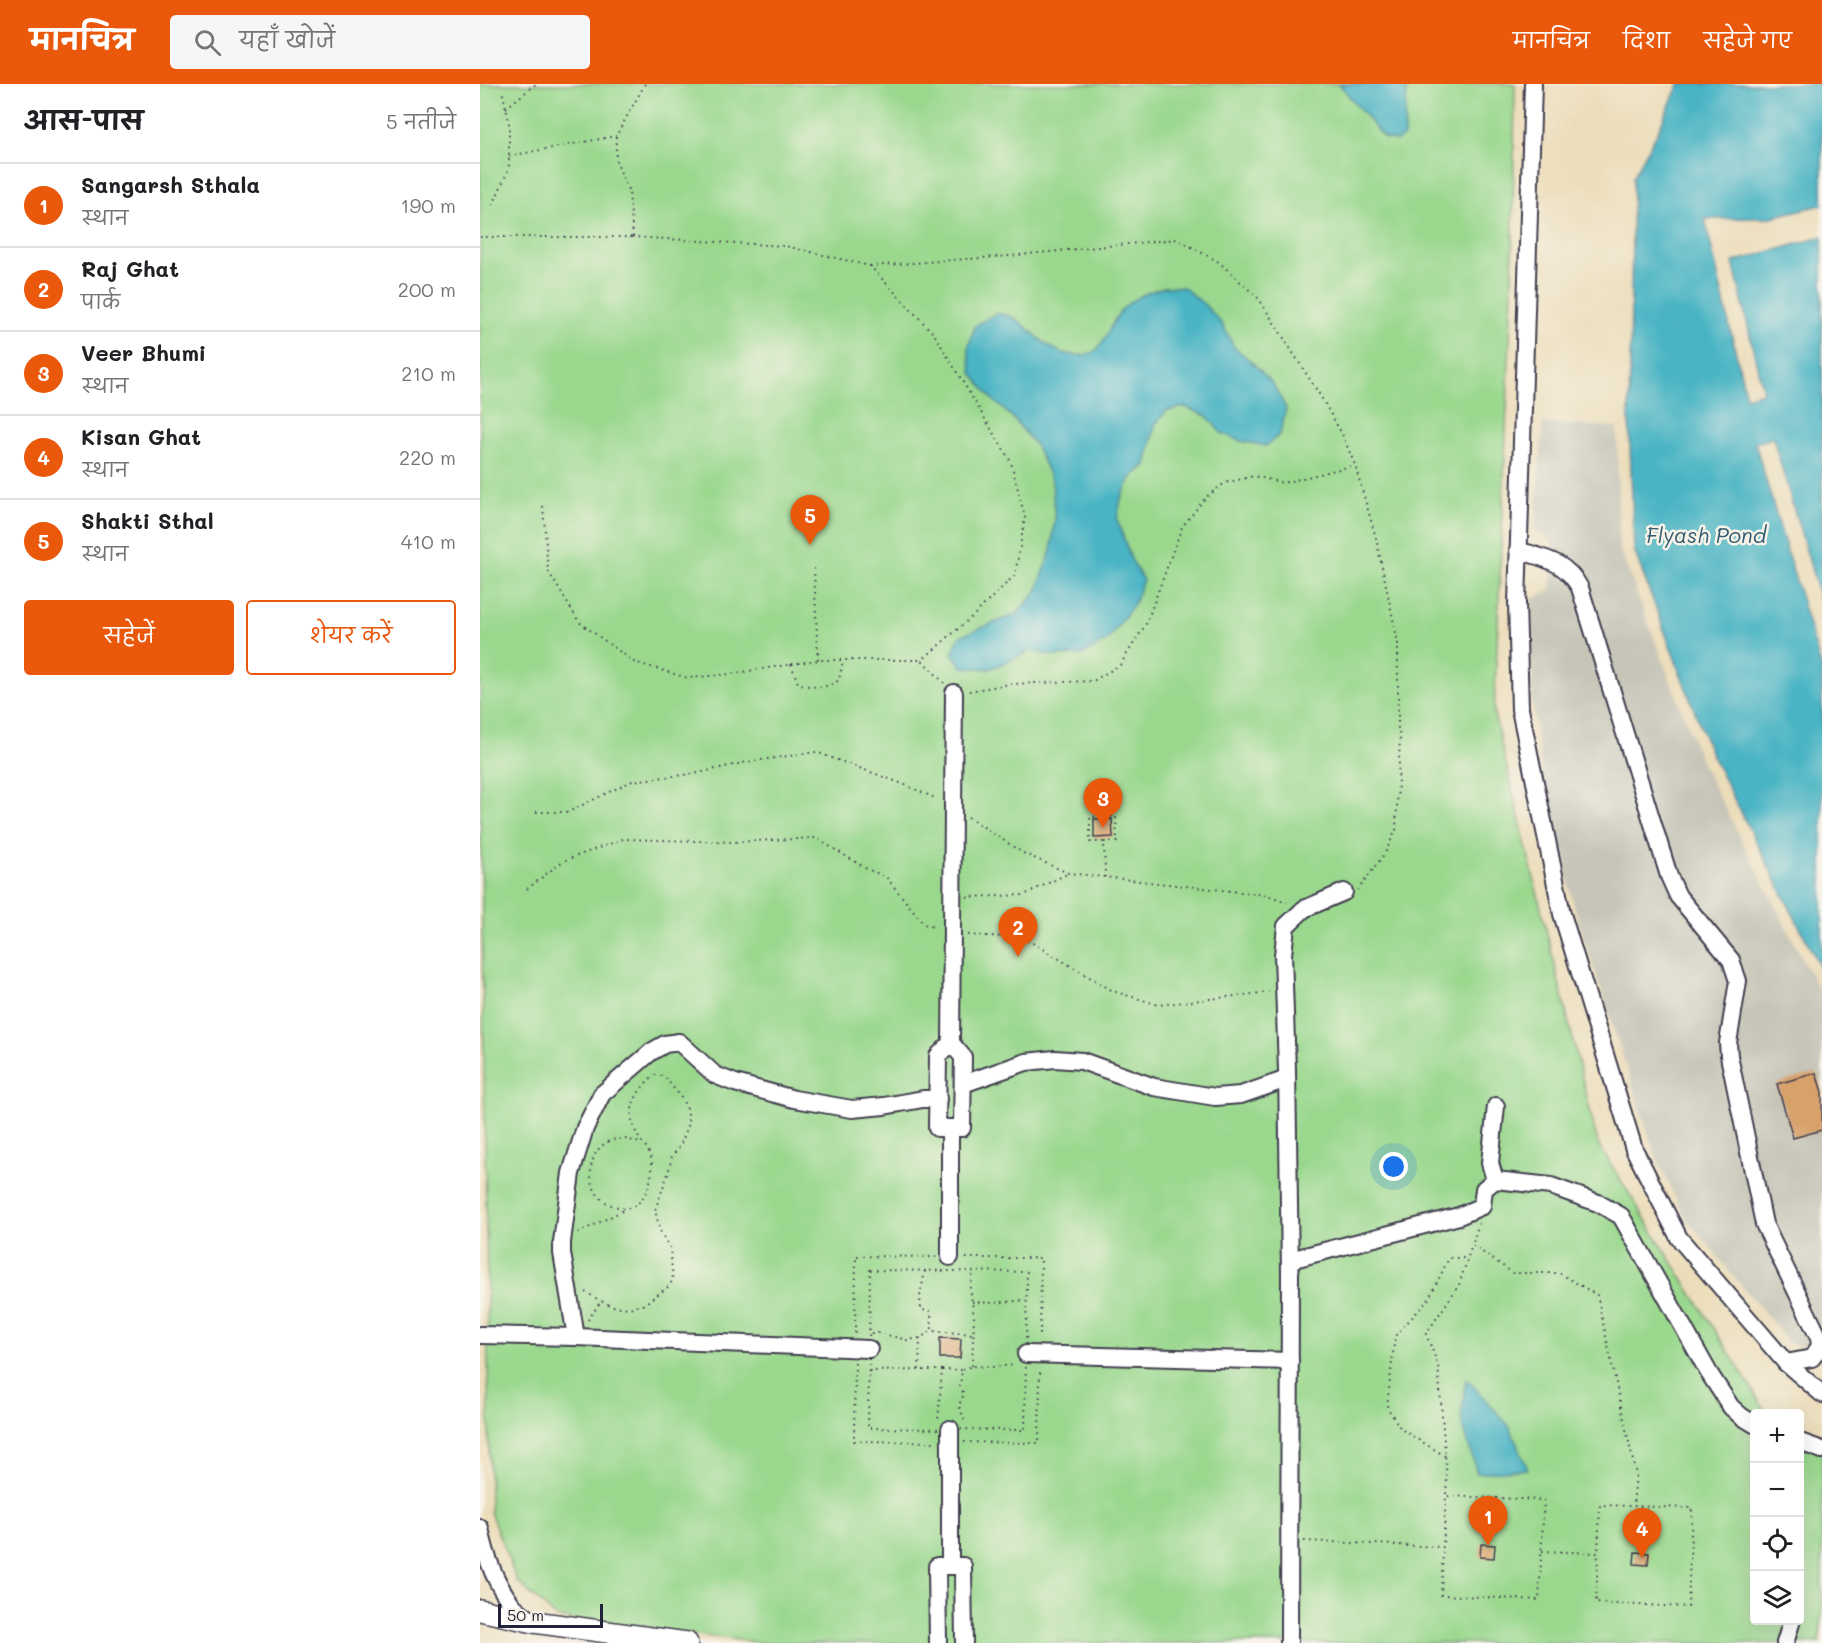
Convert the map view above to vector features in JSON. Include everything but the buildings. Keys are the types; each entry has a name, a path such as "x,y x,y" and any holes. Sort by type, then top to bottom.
{"main road":[{"path":"480,1610 534,1622 687,1643"}],"street":[{"path":"1533,84 1518,550 1520,710 1562,914 1634,1149 1679,1238 1786,1363 1822,1394"},
{"path":"1518,550 1559,563 1569,572 1580,588 1669,876 1678,896 1731,960 1736,971 1738,981 1728,1043 1729,1056 1764,1224 1819,1338 1820,1346 1812,1358 1786,1363"},
{"path":"951,1043 938,1056 937,1128 962,1128 963,1057 951,1043 954,693"},
{"path":"1289,1643 1290,1260 1283,956 1286,926 1304,909 1344,892"},
{"path":"576,1337 562,1253 571,1173 585,1128 602,1094 651,1052 665,1044 679,1042 715,1075 735,1083 794,1099 852,1109 938,1099"},
{"path":"963,1084 1026,1062 1055,1059 1082,1061 1154,1087 1215,1097 1241,1095 1287,1079"},
{"path":"1495,1180 1490,1163 1496,1106"},
{"path":"950,1128 950,1257"},
{"path":"1290,1260 1460,1216 1482,1206 1484,1189 1495,1180 1551,1186 1598,1203 1622,1215 1731,1407 1750,1421"},
{"path":"480,1335 831,1348 862,1345"},
{"path":"1033,1357 1065,1355 1290,1361"},
{"path":"950,1426 950,1566"},
{"path":"1804,1443 1822,1450"},
{"path":"480,1528 484,1548 494,1575 511,1604 534,1622"},
{"path":"938,1643 937,1566 963,1566 964,1643"},
{"path":"1785,1643 1790,1625"}],"path":[{"path":"506,108 536,84"},
{"path":"633,237 629,192 616,161 615,136 645,84"},
{"path":"493,205 509,168 510,122 502,90"},
{"path":"509,156 615,136"},
{"path":"480,237 633,237 785,246 870,266 1009,256 1177,239 1219,262 1259,299 1342,434 1355,465 1376,538 1398,643 1398,728 1400,737 1396,830 1385,853 1357,892 1344,892"},
{"path":"543,506 548,571 579,622 634,662 688,678 818,660 922,660 975,614 1015,575 1024,518 1011,462 934,334 870,266"},
{"path":"922,660 954,693 1010,684 1093,681 1120,664 1146,624 1182,527 1206,496 1225,483 1254,476 1283,483 1355,465"},
{"path":"814,568 818,660"},
{"path":"791,664 798,683 808,687 832,686 839,680 843,660"},
{"path":"536,812 568,812 632,781 698,773 747,762 816,752 903,784 953,807 1023,853 1068,873 1267,895 1304,909"},
{"path":"1116,816 1117,842 1104,842 1090,842 1090,817 1116,816"},
{"path":"527,889 563,861 623,839 733,842 816,838 867,869 886,877 924,924 952,933 1024,938 1113,991 1159,1005 1284,990"},
{"path":"1104,842 1105,877"},
{"path":"952,897 1024,895 1068,873"},
{"path":"562,1242 639,1203 651,1179 652,1160 630,1118 634,1099 645,1084 654,1075 664,1076 688,1110 688,1126 680,1146 672,1156 655,1210 660,1231 670,1248 673,1280 668,1287 643,1305 628,1308 612,1306 601,1301 576,1337"},
{"path":"625,1209 606,1203 595,1190 591,1176 593,1158 601,1145 616,1139 642,1143"},
{"path":"1446,1496 1544,1500 1539,1600 1441,1595 1446,1496 1448,1479 1438,1364 1426,1334 1459,1285 1481,1216 1482,1206"},
{"path":"1472,1245 1513,1273 1559,1273 1597,1295 1636,1475 1634,1506"},
{"path":"856,1256 1041,1258 1025,1430 950,1426 868,1428 869,1371 862,1345 856,1256"},
{"path":"1446,1457 1401,1429 1387,1407 1390,1369 1395,1336 1428,1300 1449,1258 1467,1258"},
{"path":"862,1345 870,1270 1028,1272 1027,1299 1033,1357"},
{"path":"925,1270 920,1296 921,1310 931,1311 932,1331"},
{"path":"972,1366 974,1317 970,1288 973,1271"},
{"path":"972,1302 994,1303 1027,1299"},
{"path":"862,1345 879,1333 907,1340 920,1338 932,1331 973,1334"},
{"path":"919,1370 920,1338"},
{"path":"869,1371 962,1370 972,1366 993,1367 1033,1357"},
{"path":"942,1370 950,1426"},
{"path":"950,1426 964,1394 960,1387 962,1370"},
{"path":"1600,1505 1692,1508 1688,1607 1596,1603 1598,1553 1600,1505"},
{"path":"1290,1540 1443,1547"},
{"path":"1542,1551 1598,1553"}],"shaded area":[{"path":"1543,423 1617,427 1619,547 1702,763 1822,997 1822,1352 1789,1343 1685,1217 1656,1157 1578,920 1545,794 1532,701 1531,600 1551,589 1552,542 1535,530"}],"green space":[{"path":"480,84 1515,84 1512,289 1494,714 1598,1144 1764,1409 1750,1409 1750,1625 1804,1625 1804,1437 1822,1448 1822,1617 1819,1643 763,1643 557,1618 517,1581 490,1512 480,770"}],"water":[{"path":"1339,84 1407,84 1404,136 1397,141 1384,138"},
{"name":"Flyash Pond","path":"1679,84 1822,84 1822,205 1767,218 1705,219 1746,397 1763,392 1733,262 1822,237 1822,605 1773,438 1755,443 1822,669 1822,971 1710,752 1634,550 1629,418 1633,177 1659,129"},
{"path":"1164,287 1183,287 1205,305 1222,324 1234,347 1273,384 1286,408 1280,434 1266,446 1240,441 1221,433 1207,416 1185,407 1166,411 1155,425 1146,465 1131,478 1121,498 1117,519 1131,559 1143,580 1134,604 1107,641 1082,655 1055,656 1030,651 990,669 962,667 952,653 960,636 1017,614 1037,591 1051,551 1055,519 1052,481 1036,446 1013,418 992,399 972,373 968,348 975,326 996,313 1008,316 1020,322 1050,347 1064,353 1087,355 1100,346 1124,307 1140,296"},
{"path":"1466,1378 1509,1426 1528,1469 1477,1473 1461,1419"}],"place":[{"name":"Shakti Sthal","path":"810,545"},
{"name":"Veer Bhumi","path":"1103,828"},
{"name":"Raj Ghat","path":"1018,957"},
{"name":"Sangarsh Sthala","path":"1488,1546"},
{"name":"Kisan Ghat","path":"1642,1558"}]}
